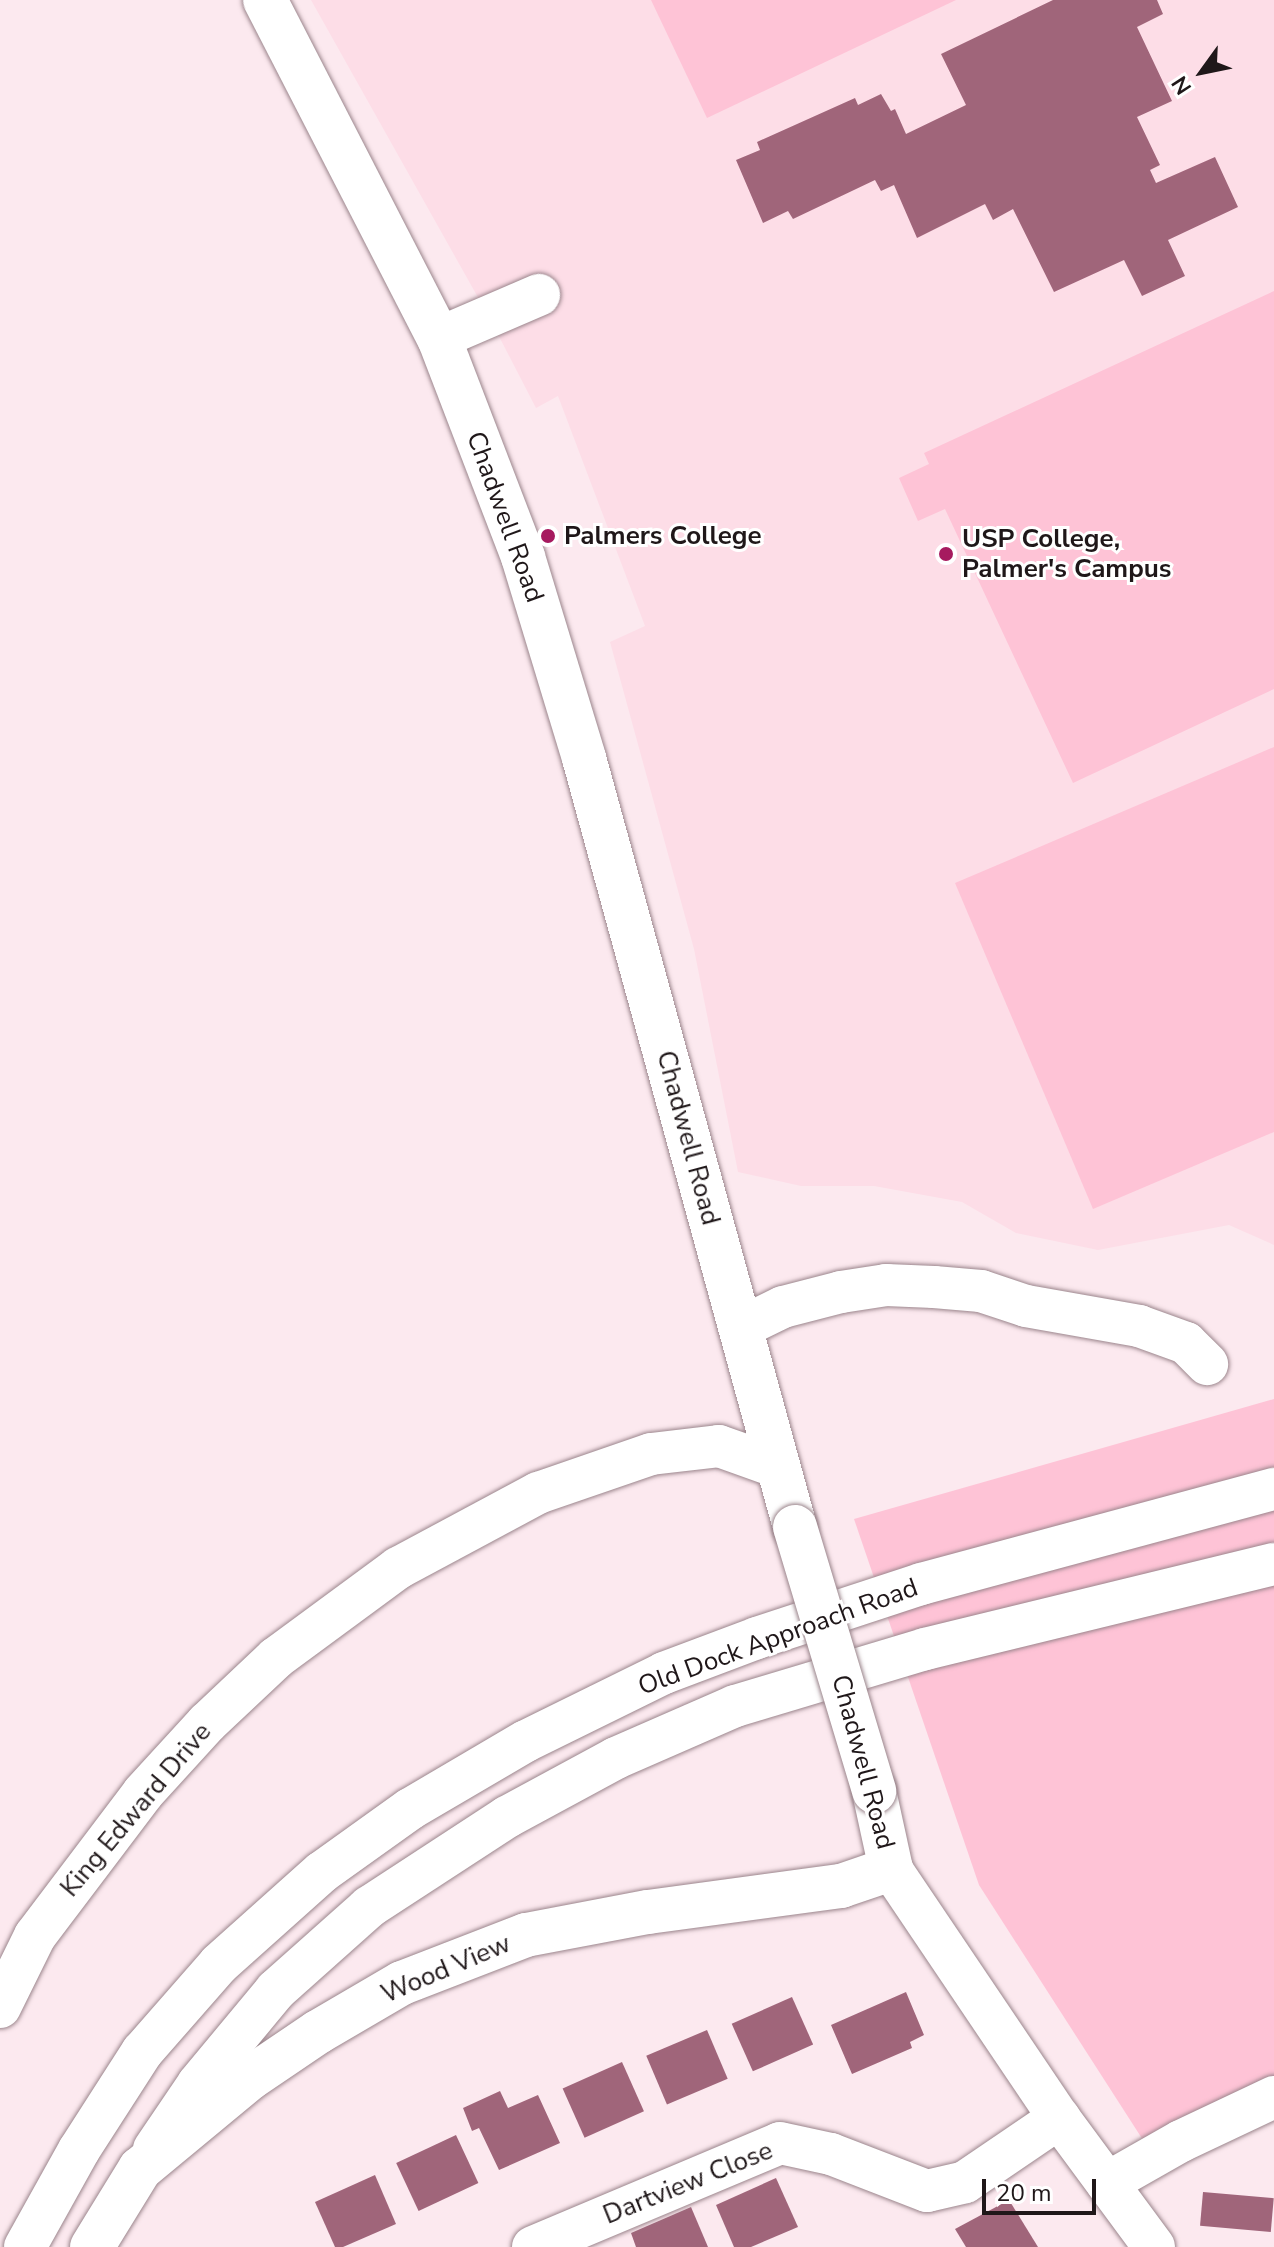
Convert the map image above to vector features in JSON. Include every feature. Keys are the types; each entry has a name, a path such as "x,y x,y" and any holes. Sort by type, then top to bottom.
{"main road":[{"name":"Chadwell Road","path":"265,0 439,338 523,557 571,715 795,1527 874,1791 891,1869"},
{"name":"Wood View","path":"92,2247 140,2169 250,2078 402,1983 526,1935 648,1912 841,1886 891,1869"}],"street":[{"path":"439,338 539,295"},
{"path":"740,1328 783,1307 841,1292 886,1285 934,1287 981,1291 1026,1306 1139,1326 1186,1343 1207,1364"},
{"name":"King Edward Drive","path":"0,2007 35,1936 143,1793 207,1723 276,1658 398,1568 538,1493 651,1454 719,1446 778,1467"},
{"name":"Old Dock Approach Road","path":"25,2247 79,2150 134,2064 219,1964 322,1872 410,1809 526,1741 664,1673 757,1638 921,1584 1274,1489"},
{"name":"Old Dock Approach Road","path":"140,2169 198,2084 276,1990 369,1907 507,1817 616,1758 735,1706 925,1649 1274,1564"},
{"name":"Chadwell Road","path":"891,1869 1059,2118 1154,2247"},
{"path":"1107,2183 1181,2141 1274,2097"},
{"name":"Dartview Close","path":"533,2247 780,2143 831,2154 927,2191 965,2182 1059,2118"}],"shaded area":[{"name":"USP College, Palmer's Campus","path":"311,0 1274,0 1274,1245 1229,1225 1098,1250 1016,1233 962,1202 874,1186 801,1186 738,1172 694,949 610,642 645,626 558,396 536,408 489,317"},
{"path":"651,0 956,0 707,118"},
{"path":"1274,291 1274,689 1073,783 945,509 918,521 899,478 929,464 924,453"},
{"path":"1274,747 1274,1132 1093,1209 955,883"},
{"path":"1274,1399 1274,2102 1152,2154 979,1885 854,1519"}],"building":[{"path":"1053,0 1157,0 1163,14 1137,27 1172,101 1137,117 1160,165 1150,170 1156,183 1215,157 1238,207 1168,240 1185,276 1142,296 1124,260 1054,292 1013,209 993,220 985,204 917,238 894,185 881,191 875,180 793,219 788,211 763,223 736,160 760,150 757,142 855,98 858,105 881,94 891,111 895,109 906,134 966,105 941,54"},
{"path":"906,1992 924,2035 910,2042 912,2048 852,2074 831,2025"},
{"path":"792,1997 813,2045 753,2071 732,2024"},
{"path":"707,2030 728,2079 667,2105 646,2056"},
{"path":"622,2062 644,2111 585,2138 563,2088"},
{"path":"500,2091 508,2108 538,2095 560,2143 499,2170 479,2128 472,2131 463,2108"},
{"path":"456,2135 478,2183 419,2211 396,2163"},
{"path":"375,2175 396,2224 343,2247 335,2247 315,2202"},
{"path":"776,2178 798,2227 751,2247 734,2247 716,2205"},
{"path":"1203,2192 1274,2198 1271,2232 1200,2226"},
{"path":"1009,2200 1038,2247 966,2247 955,2229"},
{"path":"691,2207 708,2247 636,2247 631,2233"}],"place":[{"name":"Palmers College","path":"548,536"},
{"name":"USP College, Palmer's Campus","path":"946,554"}]}
